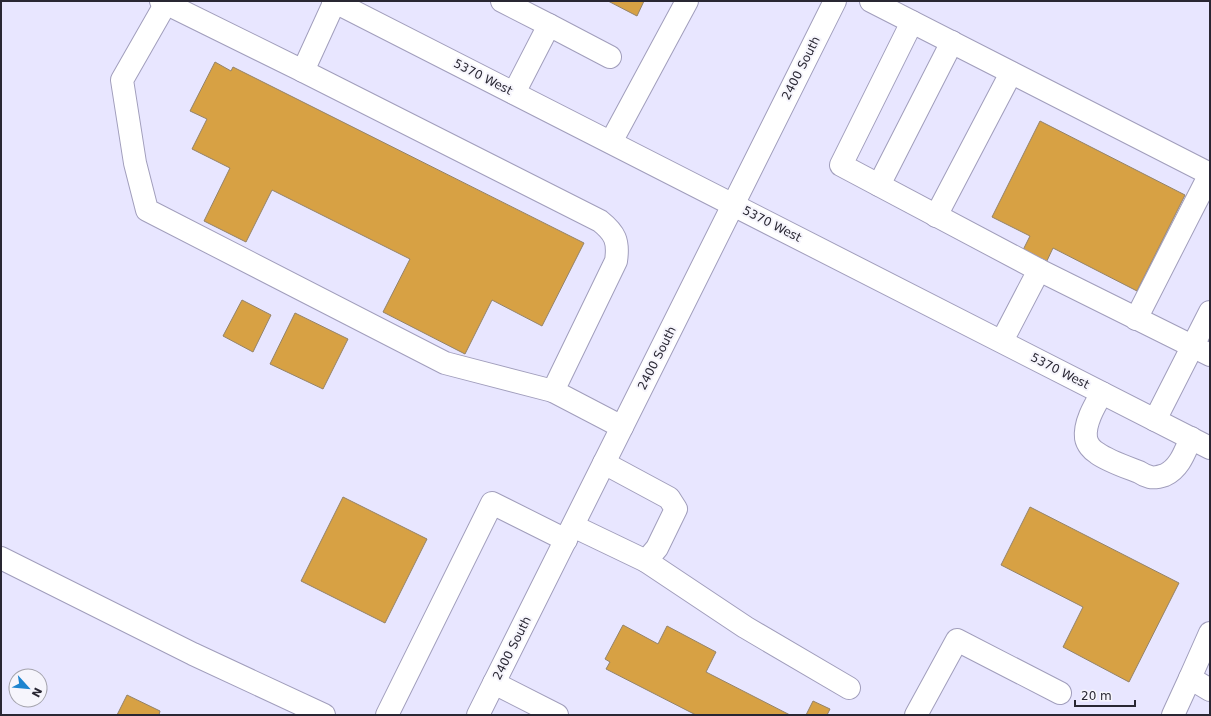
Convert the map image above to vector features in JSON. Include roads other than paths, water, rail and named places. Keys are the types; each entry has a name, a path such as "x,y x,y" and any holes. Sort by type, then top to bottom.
{"street":[{"path":"303,71 334,1"},
{"name":"5370 West","path":"334,1 1201,443"},
{"path":"502,1 610,57"},
{"path":"611,142 687,1"},
{"name":"2400 South","path":"478,715 835,1"},
{"path":"871,1 1210,174 1136,319"},
{"path":"553,391 616,261 618,250 617,242 614,235 607,227 600,221 163,2 122,80 135,162 147,210 445,363 553,391 622,427"},
{"path":"912,22 841,165 1039,270 1202,351"},
{"path":"514,93 549,25"},
{"path":"879,185 952,42"},
{"path":"936,216 1011,73"},
{"path":"1002,342 1039,270"},
{"path":"1155,420 1202,351 1210,312"},
{"path":"1102,393 1090,416 1086,438 1089,446 1102,456 1151,477 1165,475 1173,470 1201,443"},
{"path":"604,463 669,498 676,509 657,548 646,561"},
{"path":"387,715 492,503 646,561 746,627 849,688"},
{"path":"1,558 193,654 324,715"},
{"path":"1173,715 1210,633"},
{"path":"916,715 957,640 1060,693"},
{"path":"1190,678 1210,690"},
{"path":"494,683 557,715"}]}
